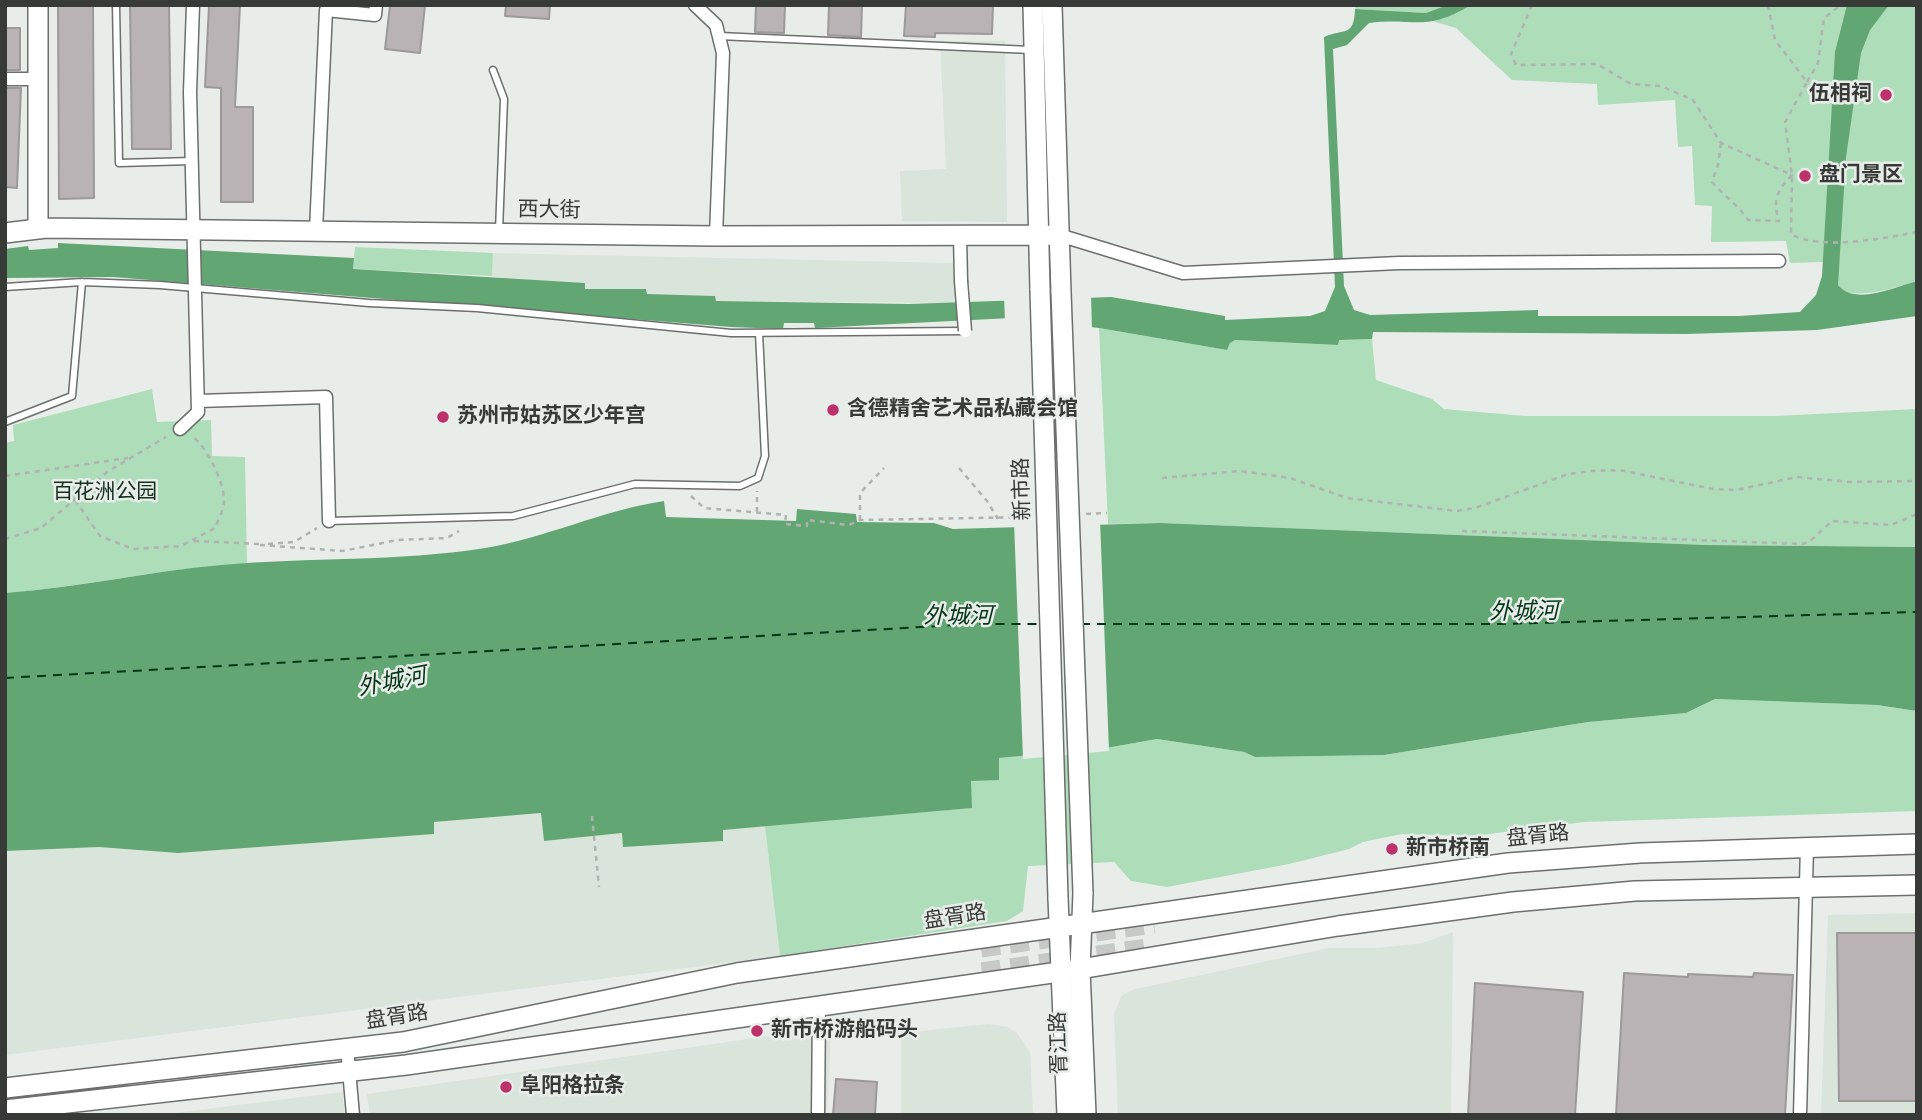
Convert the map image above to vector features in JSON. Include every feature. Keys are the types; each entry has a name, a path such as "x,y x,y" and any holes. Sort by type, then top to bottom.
{"main road":[{"path":"38,5 38,229"},
{"name":"新市路","path":"1033,5 1034,50 1049,235 1061,292 1083,893 1071,971"},
{"name":"新市路","path":"1052,5 1049,235 1040,289 1059,925 1071,971"},
{"name":"西大街","path":"5,233 38,229 193,236 316,231 716,236 1049,235"},
{"name":"盘胥路","path":"5,1088 403,1042 737,973 1508,863 1590,855 1917,844"},
{"path":"1154,924 1406,888 1508,863"},
{"path":"1153,947 1417,907 1635,891 1917,885"},
{"path":"5,1110 348,1072 1071,971 1338,926 1513,902"},
{"path":"634,995 981,948"},
{"name":"胥江路","path":"1067,1115 1071,971"},
{"name":"胥江路","path":"1071,971 1086,1115"},
{"path":"639,1031 756,1004 982,972"}],"street":[{"path":"180,429 198,412 192,160 193,5"},
{"path":"316,231 326,10 375,15 376,5"},
{"path":"695,5 716,25 723,53 716,236"},
{"path":"5,79 40,79"},
{"path":"1049,235 1183,273 1344,264 1779,261"},
{"path":"960,236 965,331"},
{"path":"198,401 326,397 329,521"},
{"path":"1800,1115 1807,846"},
{"path":"818,1115 819,1005"},
{"path":"347,1048 353,1115"}],"lane":[{"path":"116,5 119,163 192,160"},
{"path":"719,36 1034,50"},
{"path":"492,70 504,99 499,233"},
{"path":"5,422 72,396 82,282"},
{"path":"5,287 82,282 194,287 759,333 965,331"},
{"path":"329,521 513,516 635,484 740,486 758,478 765,456 759,333"}],"path":[{"path":"1532,5 1511,54 1516,65 1597,65 1631,84 1661,86 1693,100 1721,143 1792,175"},
{"path":"1768,5 1775,40 1807,82"},
{"path":"1840,6 1824,18 1818,63 1785,122 1792,175 1791,234 1817,241 1845,241 1880,240 1917,232"},
{"path":"1721,143 1712,182 1730,201 1737,204 1748,220 1779,221 1774,207 1779,188 1792,175"},
{"path":"5,538 41,528 107,472 180,429 200,442 215,469 224,501 215,528 181,547 133,549 100,536 75,500"},
{"path":"5,476 131,458"},
{"path":"860,520 860,493 884,468"},
{"path":"959,468 987,501 998,519"},
{"path":"1162,478 1240,471 1290,478 1348,498 1457,511 1475,508 1567,474 1592,471 1619,470 1713,489 1736,490 1797,477 1850,482 1917,481"},
{"path":"757,512 758,478"},
{"path":"678,485 704,508 786,515 785,524 807,526 807,520 849,525 860,520 1031,517"},
{"path":"1082,515 1107,513"},
{"path":"1462,531 1802,544 1809,542 1832,521 1891,525 1917,514"},
{"path":"191,541 343,551 397,540 447,538 479,517"},
{"path":"260,544 294,542 329,521"},
{"path":"592,816 599,887"}],"shaded area":[{"path":"940,41 1005,41 1007,222 902,221 900,171 946,169"},
{"path":"493,253 953,263 957,303 715,301 715,296 647,294 646,289 585,289 585,283 516,281 492,276"},
{"path":"541,813 544,841 622,833 624,846 723,841 722,830 765,826 780,956 5,1055 5,851 99,847 178,853 434,834 434,822"},
{"path":"1917,913 1917,1115 1821,1115 1828,915"},
{"path":"1453,932 1451,1115 1118,1115 1114,1014 1122,995 1135,989 1329,948 1378,948 1422,943"},
{"path":"989,1024 1008,1027 1017,1033 1030,1052 1033,1115 901,1115 901,1033"},
{"path":"831,1027 827,1115 370,1115 367,1094"},
{"path":"342,1092 345,1115 158,1115"}],"green space":[{"name":"盘门景区","path":"1356,5 1917,5 1917,281 1880,291 1852,293 1842,291 1823,262 1790,263 1786,241 1711,242 1712,206 1695,205 1692,146 1678,147 1675,100 1598,105 1597,84 1512,80 1456,28 1435,22 1426,13 1355,9"},
{"path":"355,247 493,253 492,276 353,269"},
{"path":"1099,328 1227,350 1230,342 1235,340 1338,345 1338,340 1372,339 1376,380 1432,399 1444,409 1525,416 1776,416 1917,409 1917,547 1706,545 1160,523 1108,524"},
{"name":"百花洲公园","path":"152,389 157,422 211,420 212,456 245,457 247,564 186,569 5,593 5,443 14,441 13,425"},
{"path":"1715,699 1877,705 1917,711 1917,811 1584,822 1473,836 1402,834 1363,842 1349,849 1289,864 1167,887 1131,881 1114,862 1028,866 1023,911 1007,921 780,956 765,826 971,808 971,781 999,758 1106,748 1157,739 1244,752 1256,757 1384,755 1588,722 1686,713"}],"water":[{"path":"1448,5 1471,5 1442,19 1369,23 1347,45 1333,49 1344,286 1354,310 1370,315 1538,310 1538,316 1739,316 1800,312 1816,295 1822,276 1835,52 1847,5 1889,5 1870,30 1861,53 1846,157 1838,285 1845,291 1865,295 1917,281 1917,316 1817,330 1686,334 1373,332 1372,339 1339,340 1338,345 1235,340 1227,350 1099,328 1011,318 815,328 814,323 784,323 783,329 731,327 113,277 5,278 5,249 28,246 29,250 58,248 58,243 354,258 353,269 585,283 585,289 646,289 647,294 715,296 716,301 909,304 1111,297 1225,316 1225,320 1310,316 1325,311 1335,287 1324,37 1350,28 1355,9 1426,13"},
{"name":"外城河","path":"664,501 666,517 796,521 797,509 856,514 857,522 934,523 953,529 1160,523 1706,545 1917,547 1917,711 1877,705 1715,699 1686,713 1588,722 1384,755 1255,757 1244,752 1157,739 1106,748 999,758 999,780 971,781 972,808 723,830 723,841 623,847 622,833 544,841 541,813 434,822 434,834 178,853 99,847 5,851 5,593 221,565 419,555 485,548"}],"pier":[{"path":"1091,294 1092,330 1005,322 1004,296"},
{"path":"1100,520 1109,751 1023,759 1014,522"}],"building":[{"path":"58,5 93,5 94,198 59,199"},
{"path":"130,5 169,5 171,149 132,149"},
{"path":"209,5 240,5 235,107 253,107 253,202 221,202 221,88 205,87"},
{"path":"390,5 425,5 420,53 385,49"},
{"path":"506,5 550,5 549,19 505,16"},
{"path":"756,5 785,5 784,33 755,32"},
{"path":"829,5 862,5 861,37 828,35"},
{"path":"906,5 993,5 992,34 935,33 935,37 904,36"},
{"path":"5,28 20,28 20,70 5,70"},
{"path":"5,88 21,88 17,188 5,187"},
{"path":"1837,933 1917,933 1917,1101 1839,1101"},
{"path":"1624,973 1688,977 1688,974 1753,977 1754,973 1793,975 1785,1115 1616,1115"},
{"path":"1475,983 1583,992 1575,1115 1468,1115"},
{"path":"836,1079 877,1082 875,1115 833,1115"}],"ferry route":[{"path":"1081,624 1500,624 1917,612"},
{"path":"5,678 976,624 1041,624"}],"tunnel":[{"path":"981,948 1154,924"},
{"path":"982,972 1153,947"}],"place":[{"name":"伍相祠","path":"1886,95"},
{"name":"盘门景区","path":"1805,176"},
{"name":"含德精舍艺术品私藏会馆","path":"833,410"},
{"name":"苏州市姑苏区少年宫","path":"443,417"},
{"name":"新市桥南","path":"1392,849"},
{"name":"新市桥游船码头","path":"757,1031"},
{"name":"阜阳格拉条","path":"506,1087"}]}
